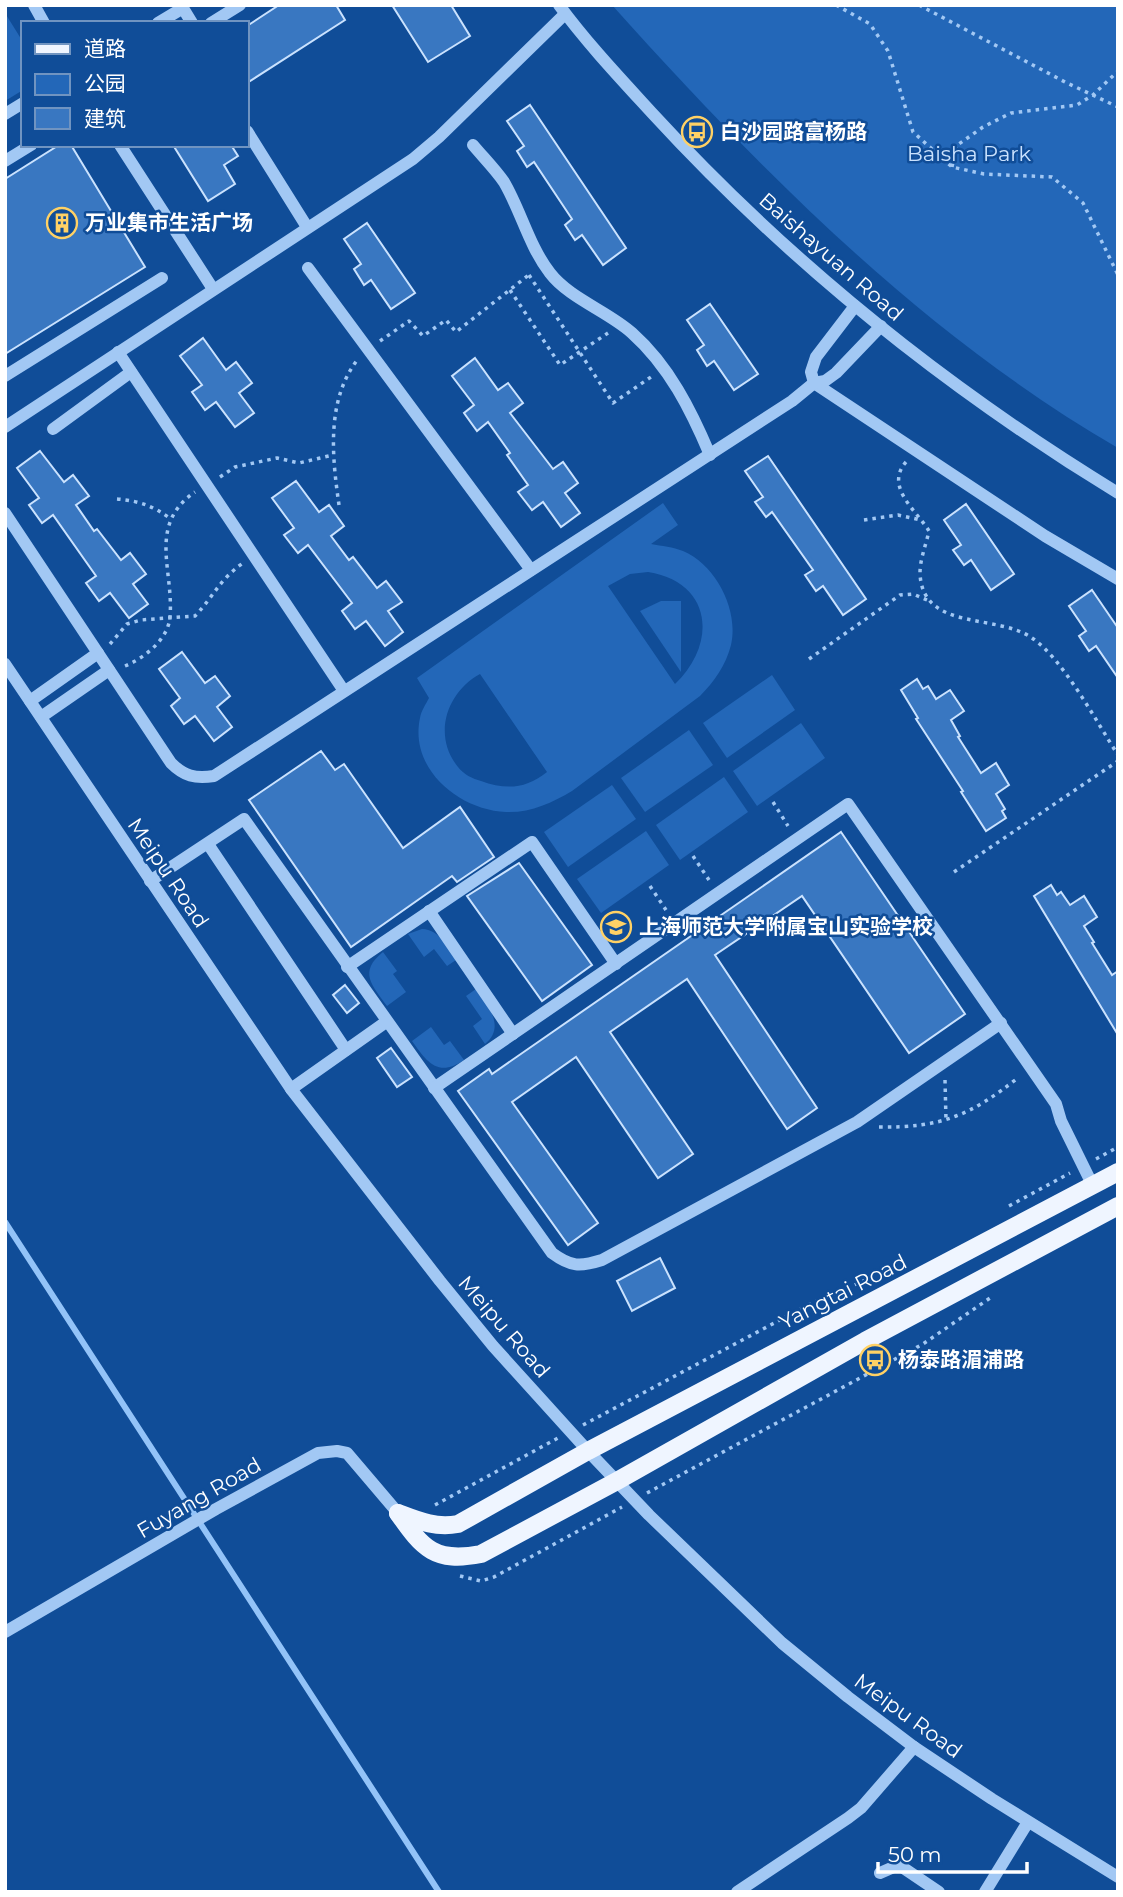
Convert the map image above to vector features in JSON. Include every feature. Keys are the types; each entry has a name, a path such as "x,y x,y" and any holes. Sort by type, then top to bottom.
{"main road":[{"name":"Yangtai Road","path":"398,1513 424,1523 442,1526 458,1524 588,1451 1118,1172"},
{"path":"398,1513 416,1538 435,1553 460,1558 481,1555 865,1341 1118,1206"}],"street":[{"path":"34,5 43,21"},
{"path":"214,21 240,5"},
{"path":"5,427 413,159 439,137 562,10"},
{"name":"Baishayuan Road","path":"562,10 680,144 813,272 881,327 1030,437 1118,493"},
{"path":"161,21 177,11"},
{"path":"5,114 21,104"},
{"path":"248,133 307,227"},
{"path":"473,145 503,181 551,275 632,332 665,368 695,418 710,454"},
{"path":"5,161 29,147"},
{"path":"121,147 213,289"},
{"path":"308,268 531,570"},
{"path":"5,376 162,278"},
{"path":"855,306 816,357 811,372 814,383 1045,536 1118,579"},
{"path":"5,513 171,763 182,774 198,778 214,776 792,401 814,383 825,381 881,327"},
{"path":"118,352 344,691"},
{"path":"53,429 131,372"},
{"path":"30,701 99,655"},
{"name":"Meipu Road","path":"5,664 291,1089 440,1281 493,1346 570,1432 635,1500 782,1643 848,1698 914,1747 1118,1877"},
{"path":"41,717 109,670"},
{"path":"434,1088 848,804 1056,1104 1061,1121 1093,1185"},
{"path":"150,881 244,819 552,1253 566,1264 586,1265 602,1260 857,1122 1001,1023"},
{"path":"347,967 532,842 616,964"},
{"path":"208,844 346,1050"},
{"path":"429,911 468,972 513,1034"},
{"path":"291,1089 386,1022"},
{"name":"Fuyang Road","path":"5,1632 318,1453 347,1453 398,1513"},
{"path":"737,1892 854,1813 914,1747"},
{"path":"985,1892 1028,1822"},
{"path":"880,1873 896,1866 902,1867 939,1892"}],"path":[{"path":"836,5 870,24 888,51 913,132 952,167 984,174 1052,177 1083,203 1118,275"},
{"path":"919,5 1118,107"},
{"path":"952,167 956,146 983,127 1011,113 1077,105 1093,95 1118,71"},
{"path":"339,505 333,455 335,416 343,380 368,349 409,321 423,336 446,320 456,332 544,263"},
{"path":"529,275 613,403 665,368"},
{"path":"510,290 560,365 620,325"},
{"path":"915,452 901,468 899,485 909,508 929,531 920,575 929,601 938,610 1007,627 1030,636 1051,653 1118,755"},
{"path":"109,670 144,656 163,636 170,618 165,564 166,540 171,519 185,499 236,467 277,458 299,463 333,455"},
{"path":"117,499 138,500 151,505 171,519"},
{"path":"864,520 898,515 923,521"},
{"path":"99,655 127,624 141,620 195,616 207,603 216,586 254,555"},
{"path":"809,659 900,595 913,594 929,601"},
{"path":"954,872 1118,761"},
{"path":"773,803 797,839"},
{"path":"693,856 718,893"},
{"path":"650,886 675,923"},
{"path":"945,1062 946,1120"},
{"path":"857,1122 878,1127 912,1128 946,1120 980,1106 1031,1067"},
{"path":"1000,1211 1118,1147"},
{"path":"429,1508 808,1305 892,1269"},
{"path":"635,1500 923,1344 998,1293"}],"green space":[{"name":"Baisha Park","path":"612,5 1118,5 1118,448 1046,403 911,302 786,188 726,128"},
{"path":"5,13 21,39 21,91 5,101"},
{"path":"663,503 678,525 651,544 683,551 706,567 722,590 732,618 731,645 726,659 715,679 700,696 572,791 549,803 524,811 506,812 471,804 455,795 430,770 422,754 419,737 421,715 429,698 417,678","holes":["648,572 669,578 685,588 696,601 702,616 698,651 689,668 675,684 608,586 630,574","480,674 547,772 539,778 516,786 490,784 468,776 450,755 446,742 447,715 459,692"]},
{"path":"661,601 681,601 681,672 640,611"},
{"path":"772,675 795,710 727,758 703,723"},
{"path":"801,723 825,758 757,806 733,771"},
{"path":"689,730 713,765 645,812 621,778"},
{"path":"724,777 748,812 680,860 656,825"},
{"path":"612,785 636,819 568,867 544,832"},
{"path":"646,831 669,865 601,913 577,879"},
{"path":"422,929 434,932 456,960 447,966 434,949 424,957 408,934"},
{"path":"383,952 397,971 393,974 406,992 387,1006 373,985 369,972 375,959"},
{"path":"476,989 490,1009 495,1023 491,1037 485,1044 473,1026 482,1019 466,996"},
{"path":"431,1027 444,1045 450,1041 464,1060 447,1068 428,1061 412,1041"}],"building":[{"path":"279,5 336,5 345,20 248,82 248,25"},
{"path":"392,5 451,5 470,36 428,62"},
{"path":"530,105 626,248 603,265 582,235 575,240 565,225 572,219 534,162 527,167 517,151 524,146 507,121"},
{"name":"万业集市生活广场","path":"56,147 72,147 145,267 5,354 5,179"},
{"path":"174,147 232,147 238,156 224,165 235,184 208,201"},
{"path":"367,223 415,293 391,309 371,280 364,285 354,269 361,264 344,239"},
{"path":"710,304 758,374 734,390 714,361 707,366 697,350 704,345 687,320"},
{"path":"203,338 226,370 236,362 252,383 239,393 254,413 235,427 216,402 205,410 192,392 202,385 180,356"},
{"path":"475,358 498,390 508,383 523,403 510,413 553,469 563,462 578,483 565,493 580,513 561,527 543,502 532,510 518,492 528,485 488,422 477,431 464,413 474,405 452,376"},
{"path":"40,451 64,482 73,475 89,496 76,505 94,531 97,529 121,560 130,553 146,574 133,584 148,604 129,618 110,593 99,601 86,583 96,576 53,515 42,523 29,505 39,498 17,468"},
{"path":"768,456 866,599 843,615 823,586 816,591 805,575 813,570 772,512 766,517 755,502 763,497 745,471"},
{"path":"296,481 319,512 329,505 344,526 331,536 349,560 353,557 377,588 386,581 402,602 388,611 403,632 385,646 366,621 355,629 342,611 352,603 308,545 298,553 284,535 294,528 272,498"},
{"path":"966,504 1014,574 991,590 971,560 964,565 953,550 961,545 944,520"},
{"path":"1092,590 1118,628 1118,678 1096,646 1089,651 1079,636 1086,631 1069,606"},
{"path":"182,652 205,683 215,676 230,696 217,707 232,727 214,741 195,716 184,724 171,706 180,698 159,669"},
{"path":"917,679 923,689 928,686 936,699 950,690 964,711 951,720 960,736 958,737 981,773 996,763 1009,785 996,794 1005,809 1002,811 1006,818 986,831 916,719 918,718 901,690"},
{"path":"321,751 335,770 344,764 403,848 460,807 494,857 457,882 452,876 351,947 249,800"},
{"path":"841,832 965,1014 909,1053 802,896 715,955 817,1108 787,1129 687,979 610,1032 693,1154 658,1178 576,1057 512,1102 598,1223 568,1245 458,1091 489,1069 492,1074"},
{"path":"519,863 592,965 542,1001 467,896"},
{"path":"1051,885 1057,895 1061,892 1070,905 1084,896 1097,917 1084,926 1112,975 1118,971 1118,1035 1034,896"},
{"path":"345,985 359,1003 347,1013 333,995"},
{"path":"391,1048 412,1077 397,1087 377,1058"},
{"path":"660,1258 675,1288 632,1311 617,1281"}],"waterway":[{"path":"5,1222 439,1892"}],"place":[{"name":"白沙园路富杨路","path":"697,132"},
{"name":"万业集市生活广场","path":"62,223"},
{"name":"上海师范大学附属宝山实验学校","path":"616,927"},
{"name":"杨泰路湄浦路","path":"875,1360"}]}
